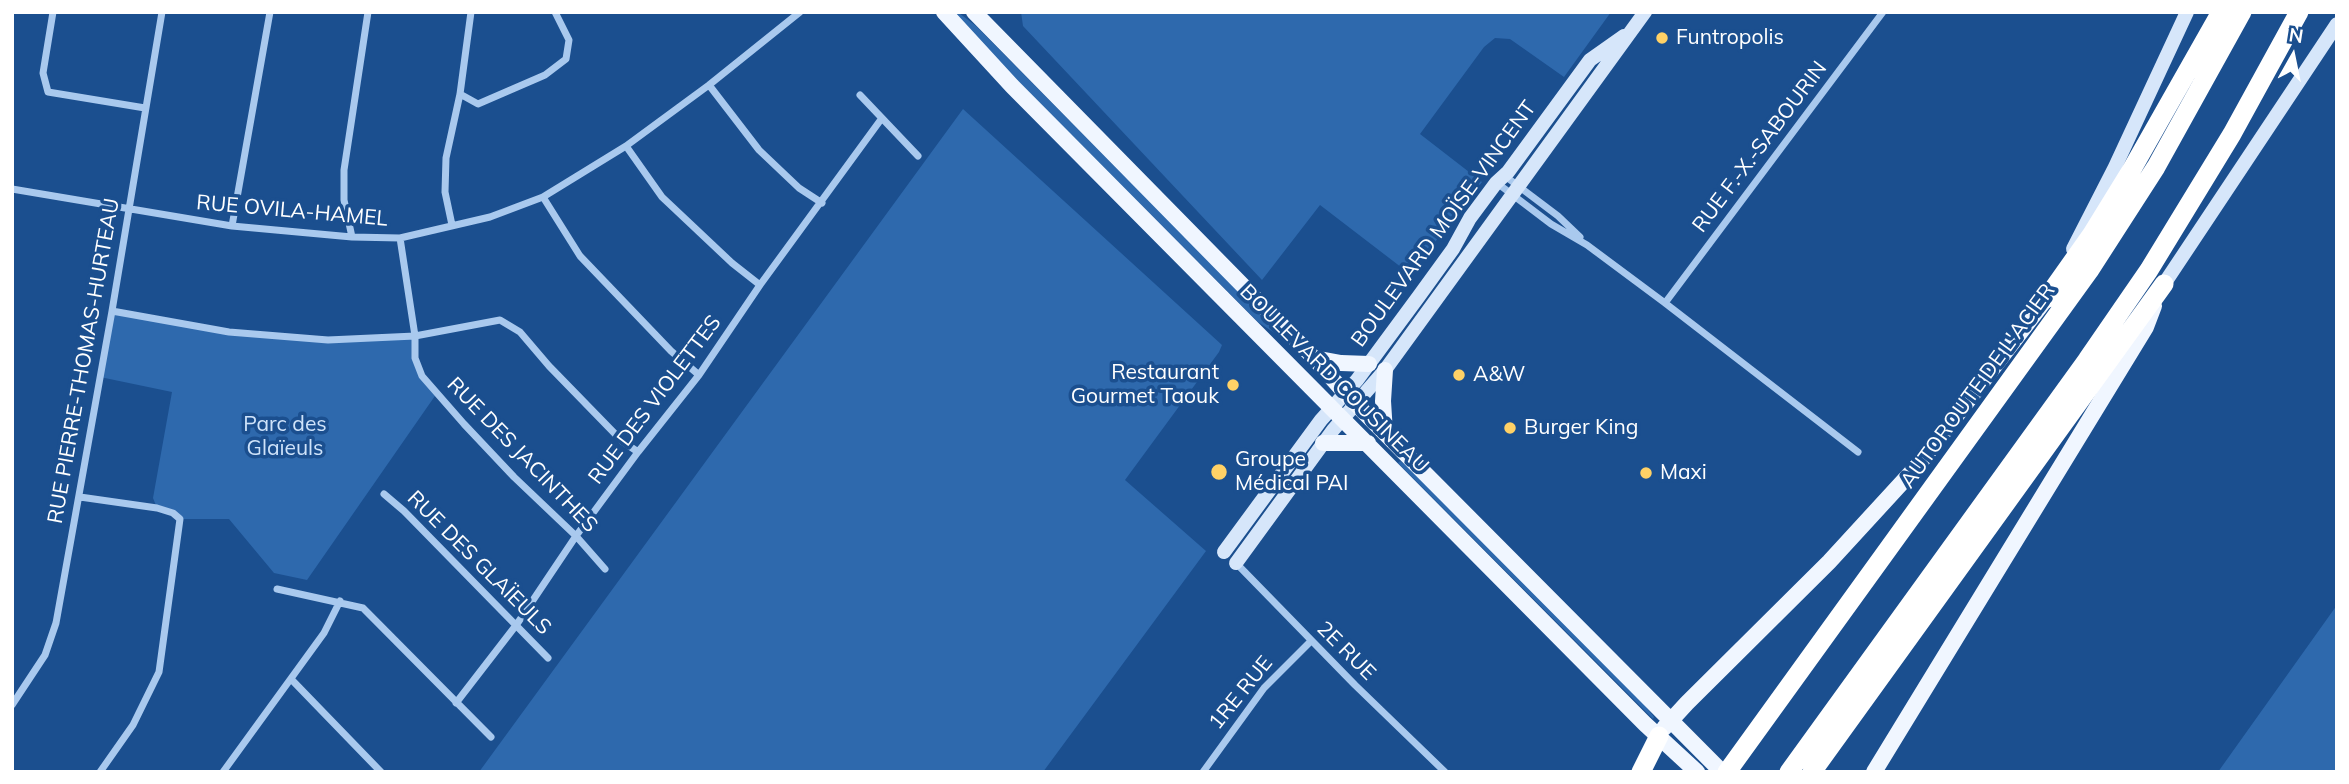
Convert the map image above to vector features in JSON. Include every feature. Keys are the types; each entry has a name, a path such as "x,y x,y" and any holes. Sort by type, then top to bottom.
{"highway":[{"path":"2046,299 2092,234 2132,169 2221,12"},
{"name":"AUTOROUTE DE L'ACIER","path":"1721,769 2102,252 2169,146 2242,12"},
{"path":"1789,772 2143,280 2210,173 2299,12"},
{"path":"1812,772 2164,284"},
{"path":"1641,772 1665,728"}],"main road":[{"name":"BOULEVARD COUSINEAU","path":"944,12 989,62 1337,413 1665,728 1721,769"},
{"name":"BOULEVARD COUSINEAU","path":"974,12 1314,358 1665,728 1697,772"},
{"path":"1874,772 2146,327 2164,284"},
{"path":"1665,728 1829,562 1919,464 2046,299"},
{"path":"1314,358 1369,364"},
{"path":"1385,370 1385,433"},
{"path":"1323,443 1368,443"}],"street":[{"path":"53,12 43,74 48,92 145,108"},
{"name":"RUE PIERRE-THOMAS-HURTEAU","path":"12,705 45,655 56,623 80,497 162,12"},
{"path":"232,226 270,12"},
{"path":"352,237 344,200 344,170 368,12"},
{"path":"452,225 445,192 446,158 460,94 471,12"},
{"path":"460,94 478,104 545,75 566,59 569,40 555,12"},
{"name":"RUE OVILA-HAMEL","path":"12,189 232,226 400,239 490,217 543,197 625,146 709,85 800,12"},
{"name":"BOULEVARD MOÏSE-VINCENT","path":"1224,552 1337,413 1385,370 1646,12"},
{"name":"RUE F.-X.-SABOURIN","path":"1665,303 1883,12"},
{"path":"2046,299 2103,192 2187,12"},
{"path":"2164,284 2337,24"},
{"name":"BOULEVARD MOÏSE-VINCENT","path":"1351,398 1369,364 1450,254 1467,222 1590,60 1631,32"},
{"path":"709,85 759,150 799,188 822,203"},
{"path":"860,94 918,156"},
{"name":"RUE DES VIOLETTES","path":"456,703 517,624 576,536 699,374 760,285 882,118"},
{"path":"625,146 662,197 732,263 760,285"},
{"path":"1500,179 1558,216 1587,244 1858,452"},
{"path":"543,197 580,256 671,351 699,374"},
{"name":"RUE DES JACINTHES","path":"400,239 415,336 415,358 422,376 514,477 576,536 605,569"},
{"path":"112,311 229,332 328,340 415,336 500,320 520,332 622,441 638,452"},
{"name":"BOULEVARD MOÏSE-VINCENT","path":"1236,563 1323,443 1337,413"},
{"name":"RUE DES GLAÏEULS","path":"384,494 404,511 548,658"},
{"path":"80,497 157,508 173,513 180,519 159,672 133,725 100,772"},
{"name":"2E RUE","path":"1224,552 1446,772"},
{"path":"277,589 363,608 491,737"},
{"path":"223,772 324,634 340,601"},
{"name":"1RE RUE","path":"1203,772 1264,688 1311,641"},
{"path":"292,679 381,772"}],"green space":[{"path":"1021,12 1611,12 1564,77 1510,39 1495,38 1484,47 1420,134 1482,182 1410,274 1320,205 1262,280 1023,26"},
{"path":"959,13 976,26 1288,342 1258,322 998,61 956,15"},
{"path":"963,109 1222,345 1125,480 1206,551 1043,772 479,772"},
{"name":"Parc des Glaïeuls","path":"112,311 276,337 415,336 415,358 422,375 437,393 307,580 274,573 229,519 180,519 157,508 153,498 172,392 100,377"},
{"path":"1400,461 1423,479 1639,698 1653,719 1398,463"},
{"path":"2337,605 2337,772 2218,772"}],"place":[{"name":"Funtropolis","path":"1662,38"},
{"name":"A&W","path":"1459,375"},
{"name":"Restaurant Gourmet Taouk","path":"1233,385"},
{"name":"Burger King","path":"1510,428"},
{"name":"Groupe Médical PAI","path":"1219,472"},
{"name":"Maxi","path":"1646,473"}]}
